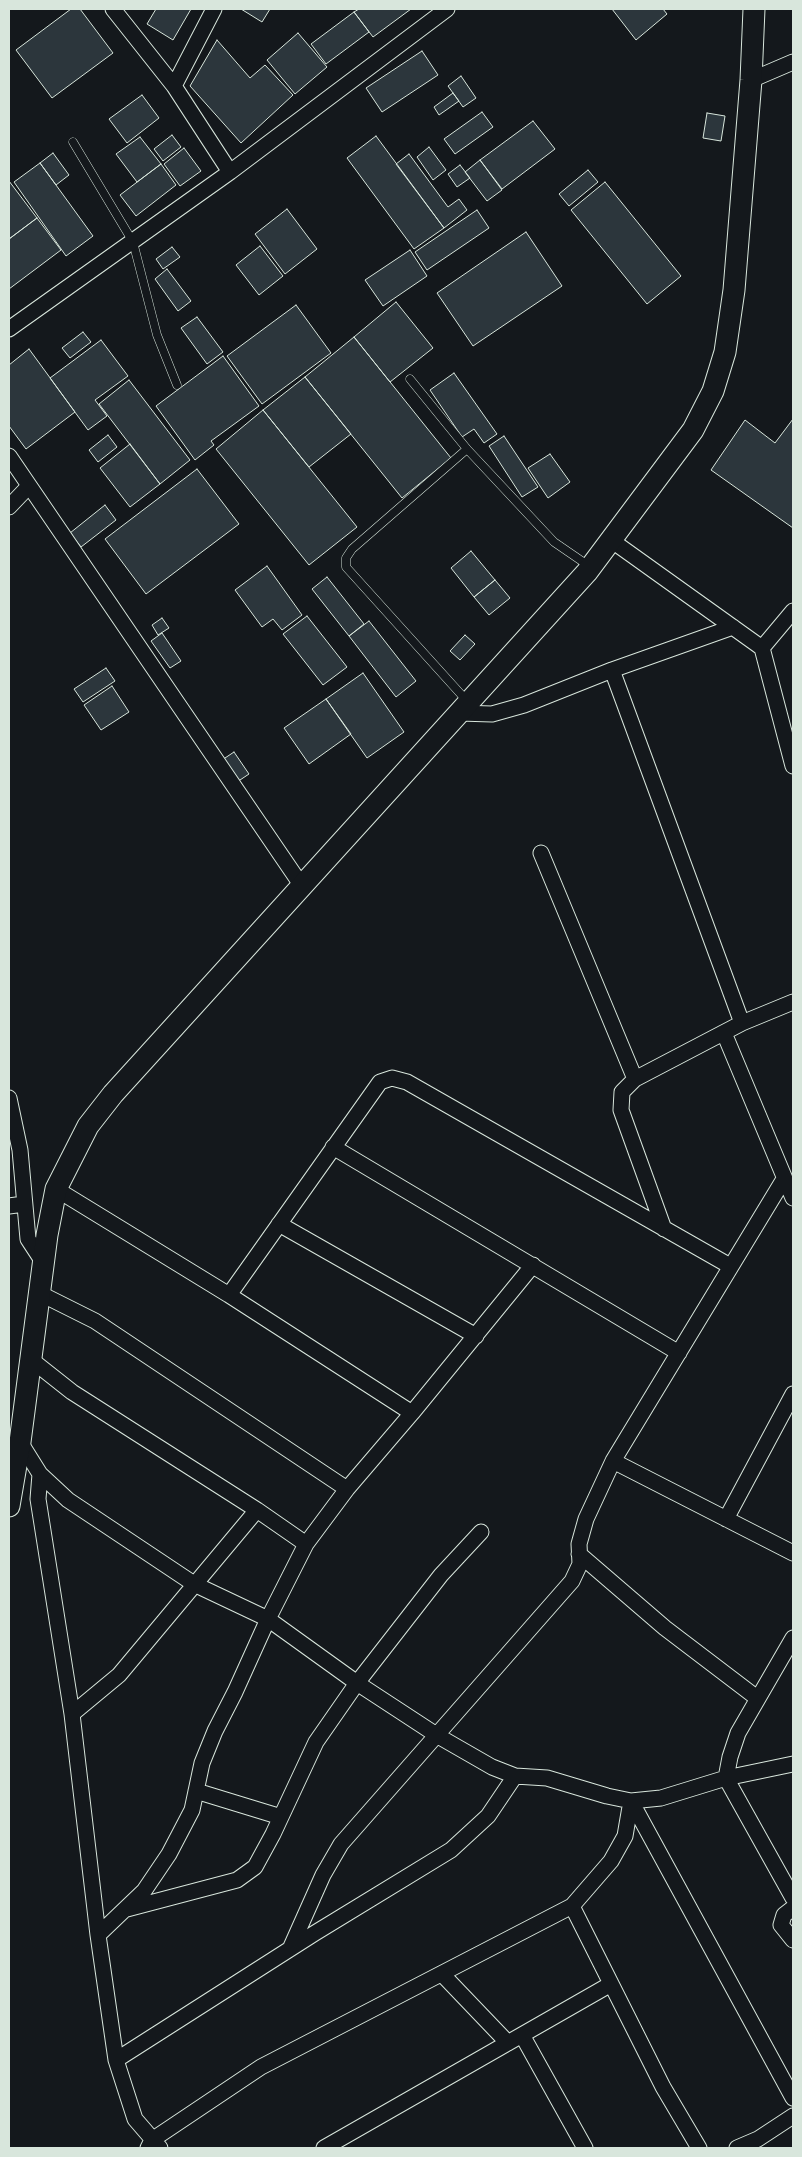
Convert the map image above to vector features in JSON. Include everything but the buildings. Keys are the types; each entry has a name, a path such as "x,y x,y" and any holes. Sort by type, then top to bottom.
{"street":[{"path":"113,9 174,86 230,172"},
{"path":"174,86 214,9"},
{"path":"9,329 230,172 447,9"},
{"path":"9,1506 20,1442 46,1236 56,1189 88,1126 113,1094 590,567 693,430 713,391 725,352 734,290 751,80 754,9"},
{"path":"751,80 793,62"},
{"path":"779,68 793,74"},
{"path":"9,456 302,886"},
{"path":"9,507 29,486"},
{"path":"611,540 762,648 793,766"},
{"path":"762,648 793,611"},
{"path":"463,708 492,714 524,705 612,670 732,627"},
{"path":"612,670 742,1023"},
{"path":"541,853 635,1080"},
{"path":"664,1229 622,1110 622,1092 635,1080 742,1023 793,1002"},
{"path":"724,1033 793,1198"},
{"path":"229,1295 380,1082 392,1078 407,1082 730,1266"},
{"path":"9,1098 20,1150 28,1239 44,1262"},
{"path":"333,1147 679,1353"},
{"path":"290,1949 323,1875 341,1844 438,1736 572,1581 580,1564 579,1544 586,1519 613,1461 784,1180"},
{"path":"56,1189 229,1295 412,1413"},
{"path":"9,1206 24,1204"},
{"path":"279,1224 476,1336"},
{"path":"98,1935 144,1891 169,1854 192,1810 202,1763 214,1731 235,1692 268,1619 306,1544 347,1489 534,1265"},
{"path":"39,1293 95,1321 347,1489"},
{"path":"30,1358 72,1392 257,1510 306,1544"},
{"path":"726,1519 793,1394"},
{"path":"20,1442 40,1474 68,1500 194,1584 268,1619 438,1736 492,1767 515,1776 547,1778 606,1796 630,1801 661,1798 726,1778 793,1764"},
{"path":"613,1461 793,1553"},
{"path":"40,1474 38,1499 72,1714 98,1935 116,2060 135,2119 153,2146 261,2067 572,1906 611,1861 625,1836 630,1801"},
{"path":"72,1714 119,1675 257,1510"},
{"path":"123,1910 237,1880 255,1867 316,1742 357,1682 441,1575 481,1532"},
{"path":"579,1554 665,1628 757,1698"},
{"path":"793,1638 738,1733 730,1757 726,1778 793,1898"},
{"path":"116,2060 290,1949 451,1850 469,1836 488,1816 515,1776"},
{"path":"196,1791 281,1817"},
{"path":"630,1801 793,2098"},
{"path":"572,1906 663,2087 699,2148"},
{"path":"793,1908 784,1915 781,1925 793,1940"},
{"path":"442,1974 508,2043"},
{"path":"324,2148 611,1984"},
{"path":"522,2035 585,2148"},
{"path":"737,2148 758,2138 793,2116"}],"lane":[{"path":"73,142 133,242 157,335 177,385"},
{"path":"410,379 467,449 554,542 590,567"},
{"path":"463,708 346,567 346,558 352,549 467,449"}]}
